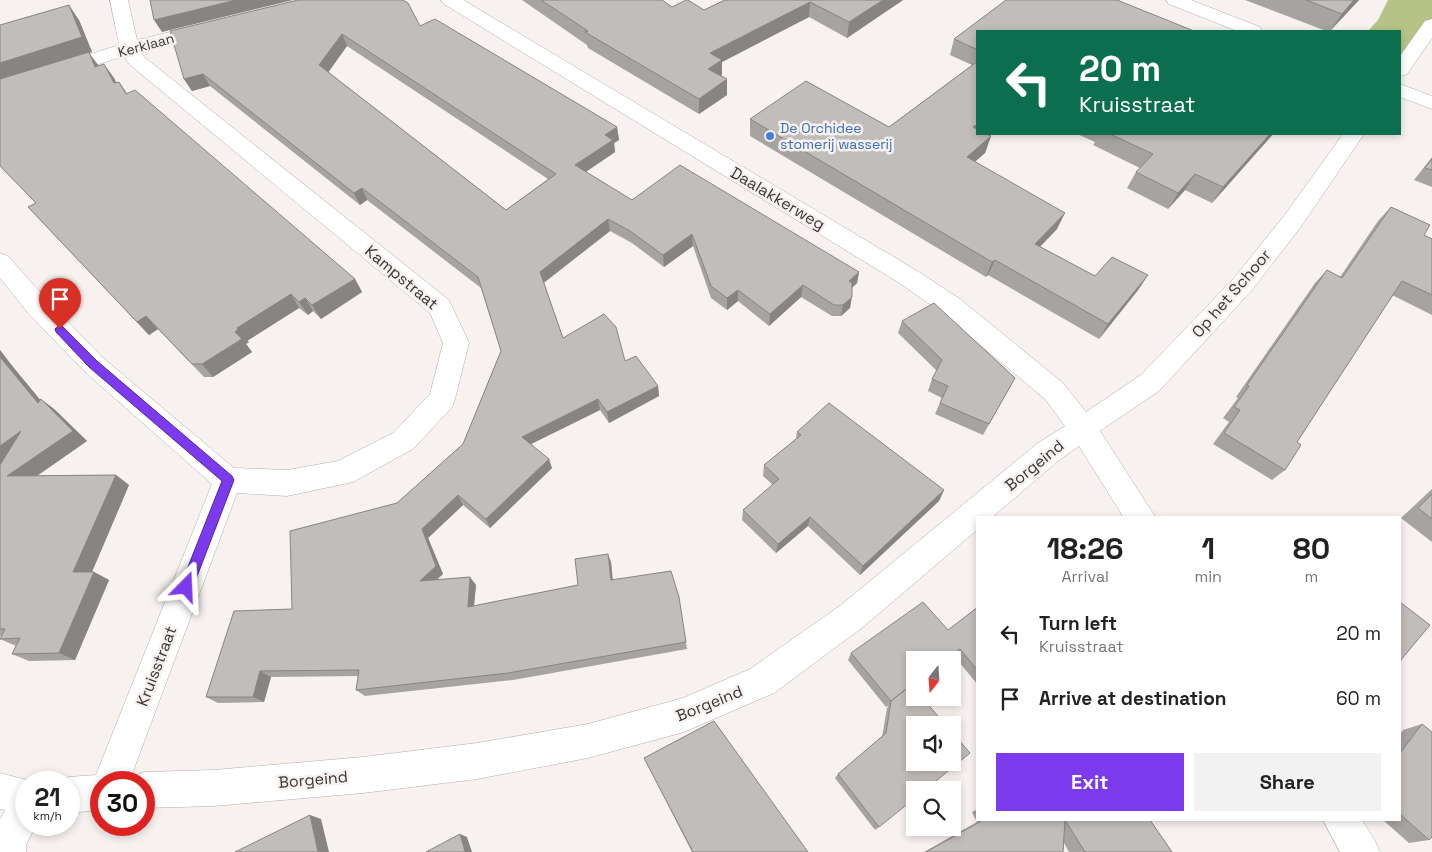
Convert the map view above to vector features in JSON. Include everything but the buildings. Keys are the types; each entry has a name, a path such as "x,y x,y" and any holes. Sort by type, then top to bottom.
{"street":[{"path":"119,0 129,48"},
{"name":"Daalakkerweg","path":"450,0 910,278 950,306 1054,391 1082,428"},
{"path":"1175,0 1250,30"},
{"path":"1401,69 1432,24"},
{"name":"Kerklaan","path":"0,90 129,48 223,25"},
{"name":"Kampstraat","path":"129,48 136,60 440,307 456,343 442,399 403,441 344,472 287,483 228,480"},
{"path":"1401,90 1432,102"},
{"name":"Op het Schoor","path":"1082,428 1150,383 1230,298 1292,222 1353,135"},
{"path":"0,262 38,306 93,364 228,480"},
{"path":"1082,428 1140,516"},
{"name":"Borgeind","path":"155,790 214,788 477,761 588,740 684,715 762,681 830,632 852,616 1048,452 1082,428"},
{"name":"Kruisstraat","path":"114,771 228,480"},
{"path":"0,791 15,794"},
{"path":"1342,821 1361,852"},
{"path":"7,852 8,842 15,828"}],"green space":[{"path":"1388,0 1432,0 1432,21 1401,61 1401,30 1369,30 1378,20"}],"place":[{"name":"De Orchidee stomerij wasserij","path":"770,136"}],"route":[{"path":"60,329 93,364 228,480 186,587"}]}
